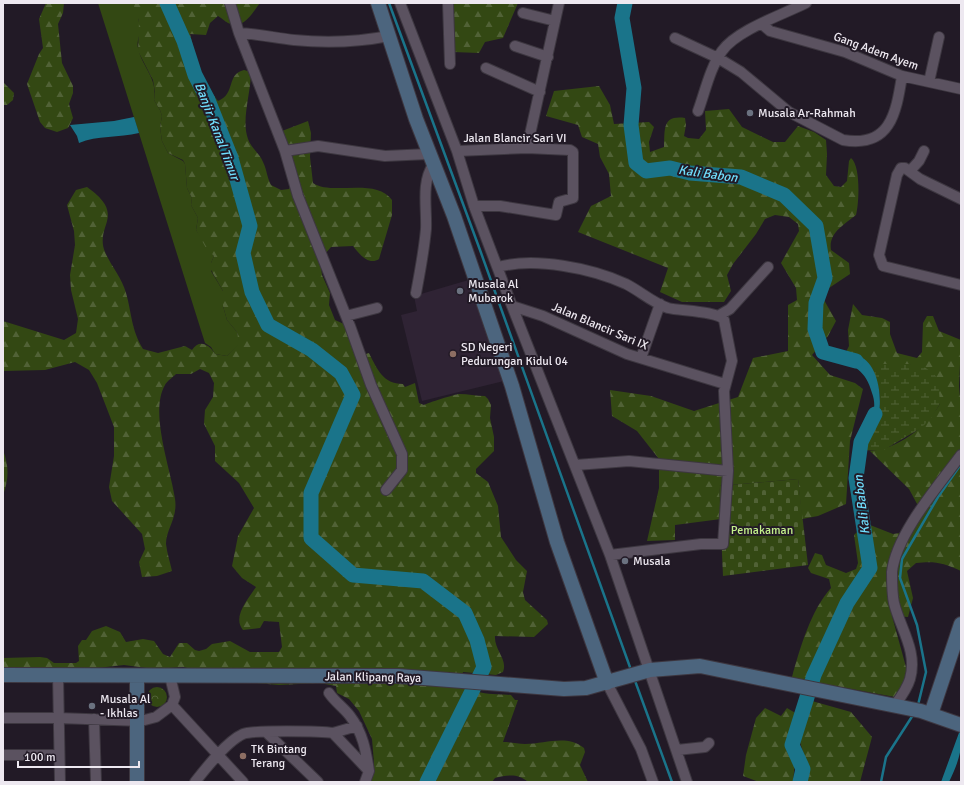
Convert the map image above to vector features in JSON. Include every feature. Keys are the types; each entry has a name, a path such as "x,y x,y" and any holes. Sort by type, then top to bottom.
{"main road":[{"path":"378,3 431,160 454,216 512,386 557,542 612,682"},
{"path":"930,714 961,624"},
{"name":"Jalan Klipang Raya","path":"3,675 398,676 564,689 586,688 612,682 646,671 700,666 899,706 930,714 961,725"},
{"path":"137,676 138,782"}],"street":[{"path":"230,3 239,33 285,151 298,196 346,316 371,385 402,454 402,470 386,490"},
{"path":"400,3 457,151 474,206 512,306 576,465 610,555 646,671 677,750 687,782"},
{"path":"448,3 450,64"},
{"path":"527,148 559,3"},
{"path":"698,111 718,58 727,45 737,36 806,3"},
{"path":"523,13 555,21"},
{"name":"Gang Adem Ayem","path":"762,24 770,31 845,52 902,76 961,89"},
{"path":"239,33 294,40 359,42 389,36"},
{"path":"929,82 939,37"},
{"path":"675,38 718,58 741,72 789,112 843,140 852,142 869,140 882,134 894,113 902,76"},
{"path":"515,46 548,57"},
{"path":"486,68 540,92"},
{"path":"285,151 318,146 385,156 431,160 426,182 426,229 422,266 416,293"},
{"name":"Jalan Blancir Sari VI","path":"457,151 527,148 572,151 573,198 559,202 556,215 500,206 474,206"},
{"path":"910,171 919,161 924,151"},
{"path":"961,199 920,179 902,167 898,172 879,247 880,262 883,266 961,285"},
{"path":"498,267 520,262 535,263 606,276 629,286 660,304 681,310 718,316 722,318 725,323 732,361 725,384 724,408 728,471 723,544 701,544 610,555"},
{"path":"718,316 730,309 768,267"},
{"path":"642,358 660,304"},
{"name":"Jalan Blancir Sari IX","path":"512,306 543,316 627,354 725,384"},
{"path":"346,316 377,308"},
{"path":"899,706 906,690 912,669 907,637 894,603 892,573 896,556 922,507 961,455"},
{"path":"576,465 629,461 728,471"},
{"path":"58,675 60,782"},
{"path":"3,718 138,720 156,717 172,705 175,698 170,676"},
{"path":"612,682 641,749 653,782"},
{"path":"329,692 334,701 349,714 357,726 365,746 367,776"},
{"path":"172,705 243,782"},
{"path":"94,719 96,782"},
{"path":"195,782 217,755 243,734 266,732 333,733 357,726"},
{"path":"266,732 318,782"},
{"path":"333,733 367,776"},
{"path":"677,750 705,747 709,744"},
{"path":"3,755 59,755"}],"shaded area":[{"name":"SD Negeri Pedurungan Kidul 04","path":"472,279 504,381 422,401 401,315 417,311 414,296"}],"green space":[{"path":"46,3 64,3 63,13 58,24 62,63 73,86 73,93 69,104 73,118 68,128 57,132 45,128 40,122 27,84 39,54 43,48 39,19"},
{"path":"98,3 133,3 137,10 139,19 138,48 152,79 155,92 154,100 162,116 160,127 162,141 168,153 183,161 185,164 187,188 192,198 191,205 198,218 196,230 214,256 211,263 211,271 223,291 223,306 227,320 237,332 240,344 227,356 215,354 211,347 205,343"},
{"path":"133,3 260,3 243,23 233,25 218,16 210,23 206,35 190,34 203,77 218,101 224,98 227,94 238,72 244,70 251,72 246,115 246,132 249,142 263,162 271,185 281,190 289,189 291,185 282,131 308,121 311,133 310,157 313,183 321,187 331,188 375,189 385,193 392,200 392,215 379,259 372,261 364,258 353,246 331,247 320,260 322,275 330,293 329,305 335,320 344,324 359,356 369,353 378,370 390,381 403,384 405,387 415,383 419,403 424,405 459,394 485,396 488,399 491,405 490,418 494,437 494,451 476,469 476,473 488,482 498,506 501,537 516,560 527,571 523,592 525,600 547,620 548,624 534,637 495,636 495,641 504,663 503,672 496,675 463,672 462,680 465,686 471,690 488,694 511,695 515,700 518,700 503,742 533,744 570,741 584,748 585,752 580,765 588,782 528,782 516,776 504,776 495,778 492,782 368,782 374,763 372,739 359,711 349,699 337,693 336,686 319,683 279,685 256,683 183,667 154,669 124,665 97,668 14,670 3,668 3,658 40,657 47,658 54,663 76,663 79,661 78,646 82,640 86,640 92,631 106,626 120,632 126,642 143,639 154,641 163,654 170,657 179,643 187,643 195,650 199,651 206,649 212,644 230,641 250,652 279,652 282,647 279,622 264,621 260,628 243,630 240,625 239,619 242,608 256,587 242,578 232,566 238,536 254,508 239,483 215,461 215,446 204,424 205,410 213,397 214,383 209,373 200,369 191,374 176,374 168,381 161,396 159,410 162,441 175,499 175,512 166,544 172,571 157,576 142,577 139,562 145,549 142,534 112,501 109,487 114,456 114,427 97,383 89,370 75,362 45,370 3,371 3,321 64,340 76,333 78,319 71,290 70,275 75,245 74,231 67,205 76,190 87,187 99,197 106,206 108,213 103,235 105,252 124,288 136,335 143,349 158,353 185,346 192,350 198,345 204,344 207,345 215,354 227,356 239,344 237,332 227,320 223,306 223,291 211,270 211,263 214,256 206,248 196,230 198,218 191,205 192,198 187,188 185,164 183,160 168,153 162,141 160,127 162,116 154,100 155,92 153,80 138,51 139,21"},
{"path":"453,3 518,3 503,38 485,42 479,53 453,52"},
{"path":"3,76 4,83 14,93 13,100 7,105 3,105"},
{"path":"599,86 610,105 614,124 649,122 654,127 649,142 650,152 664,147 666,125 672,119 685,118 686,125 684,136 699,139 706,130 705,111 729,109 742,127 773,142 785,142 798,126 814,132 826,140 826,175 834,186 841,187 847,181 849,161 851,158 854,162 858,177 858,203 856,215 838,230 832,239 831,244 831,250 849,263 850,274 829,288 824,300 836,321 828,336 812,355 830,375 855,383 863,389 850,441 846,504 818,516 802,519 798,479 719,486 721,519 675,525 675,540 647,541 659,488 659,459 637,431 612,416 610,390 651,396 694,411 738,397 753,358 788,351 788,305 797,300 796,288 781,263 799,231 798,224 789,217 775,215 765,219 756,234 733,264 727,275 731,291 724,302 682,302 660,292 668,268 578,232 591,206 611,196 609,174 600,157 598,144 582,137 578,125 546,116 554,91"},
{"path":"853,304 862,315 882,318 890,322 890,334 897,353 917,358 922,352 923,323 927,316 933,316 939,331 961,340 959,386 961,409 961,571 944,564 929,562 916,563 907,571 913,598 908,617 892,616 906,667 906,677 895,697 792,677 812,618 831,588 829,579 811,573 808,568 815,553 822,555 826,565 846,573 856,569 858,563 854,535 859,530 870,525 893,534 913,531 923,515 909,489 870,451 891,446 910,436 927,421 940,404 910,364 868,364 859,356 845,354 849,346 848,330"},
{"path":"868,364 910,364 926,368 938,378 940,404 931,418 921,428 882,451 862,450 865,439 875,422 880,407 878,385"},
{"path":"3,450 8,472 3,495"},
{"name":"Pemakaman","path":"798,479 808,565 723,576 719,486"},
{"path":"157,687 164,690 167,697 164,704 157,707 150,704 147,697 150,690"},
{"path":"812,701 851,712 872,737 860,782 807,782 809,771 800,742"},
{"path":"765,708 781,716 787,708 797,714 787,746 795,761 793,782 759,782 743,776 746,755 756,718"}],"water":[{"path":"134,117 139,133 86,140 79,143 77,136 70,125 114,121"},
{"path":"840,353 852,354 865,360 871,366 877,381 880,398 879,413 869,433 865,432 874,411 873,396 863,374 853,366 835,357"},
{"path":"960,730 961,744 957,763 949,782 941,782"}],"waterway":[{"name":"Banjir Kanal Timur","path":"167,3 184,41 195,75 208,100 231,158 250,226 243,253 252,292 268,325 312,350 341,373 353,395 311,493 311,538 353,575 423,581 465,613 477,640 484,667 427,782"},
{"path":"389,3 480,250 631,670"},
{"name":"Kali Babon","path":"625,3 622,18 634,88 631,125 636,163 646,171 670,168 690,173 741,177 784,195 816,226 825,278 816,303 815,329 823,352 856,361"},
{"name":"Kali Babon","path":"800,782 803,769 792,745 814,675 847,603 870,568 856,478 861,442 875,414"},
{"path":"918,705 926,672 917,625 900,578 902,559 938,497 961,464"},
{"path":"634,678 672,782"},
{"path":"881,782 886,757 913,715"}],"place":[{"name":"Musala Ar-Rahmah","path":"750,113"},
{"name":"Musala Al Mubarok","path":"460,291"},
{"name":"SD Negeri Pedurungan Kidul 04","path":"453,354"},
{"name":"Musala","path":"625,561"},
{"name":"Musala Al - Ikhlas","path":"92,706"},
{"name":"TK Bintang Terang","path":"243,756"}]}
